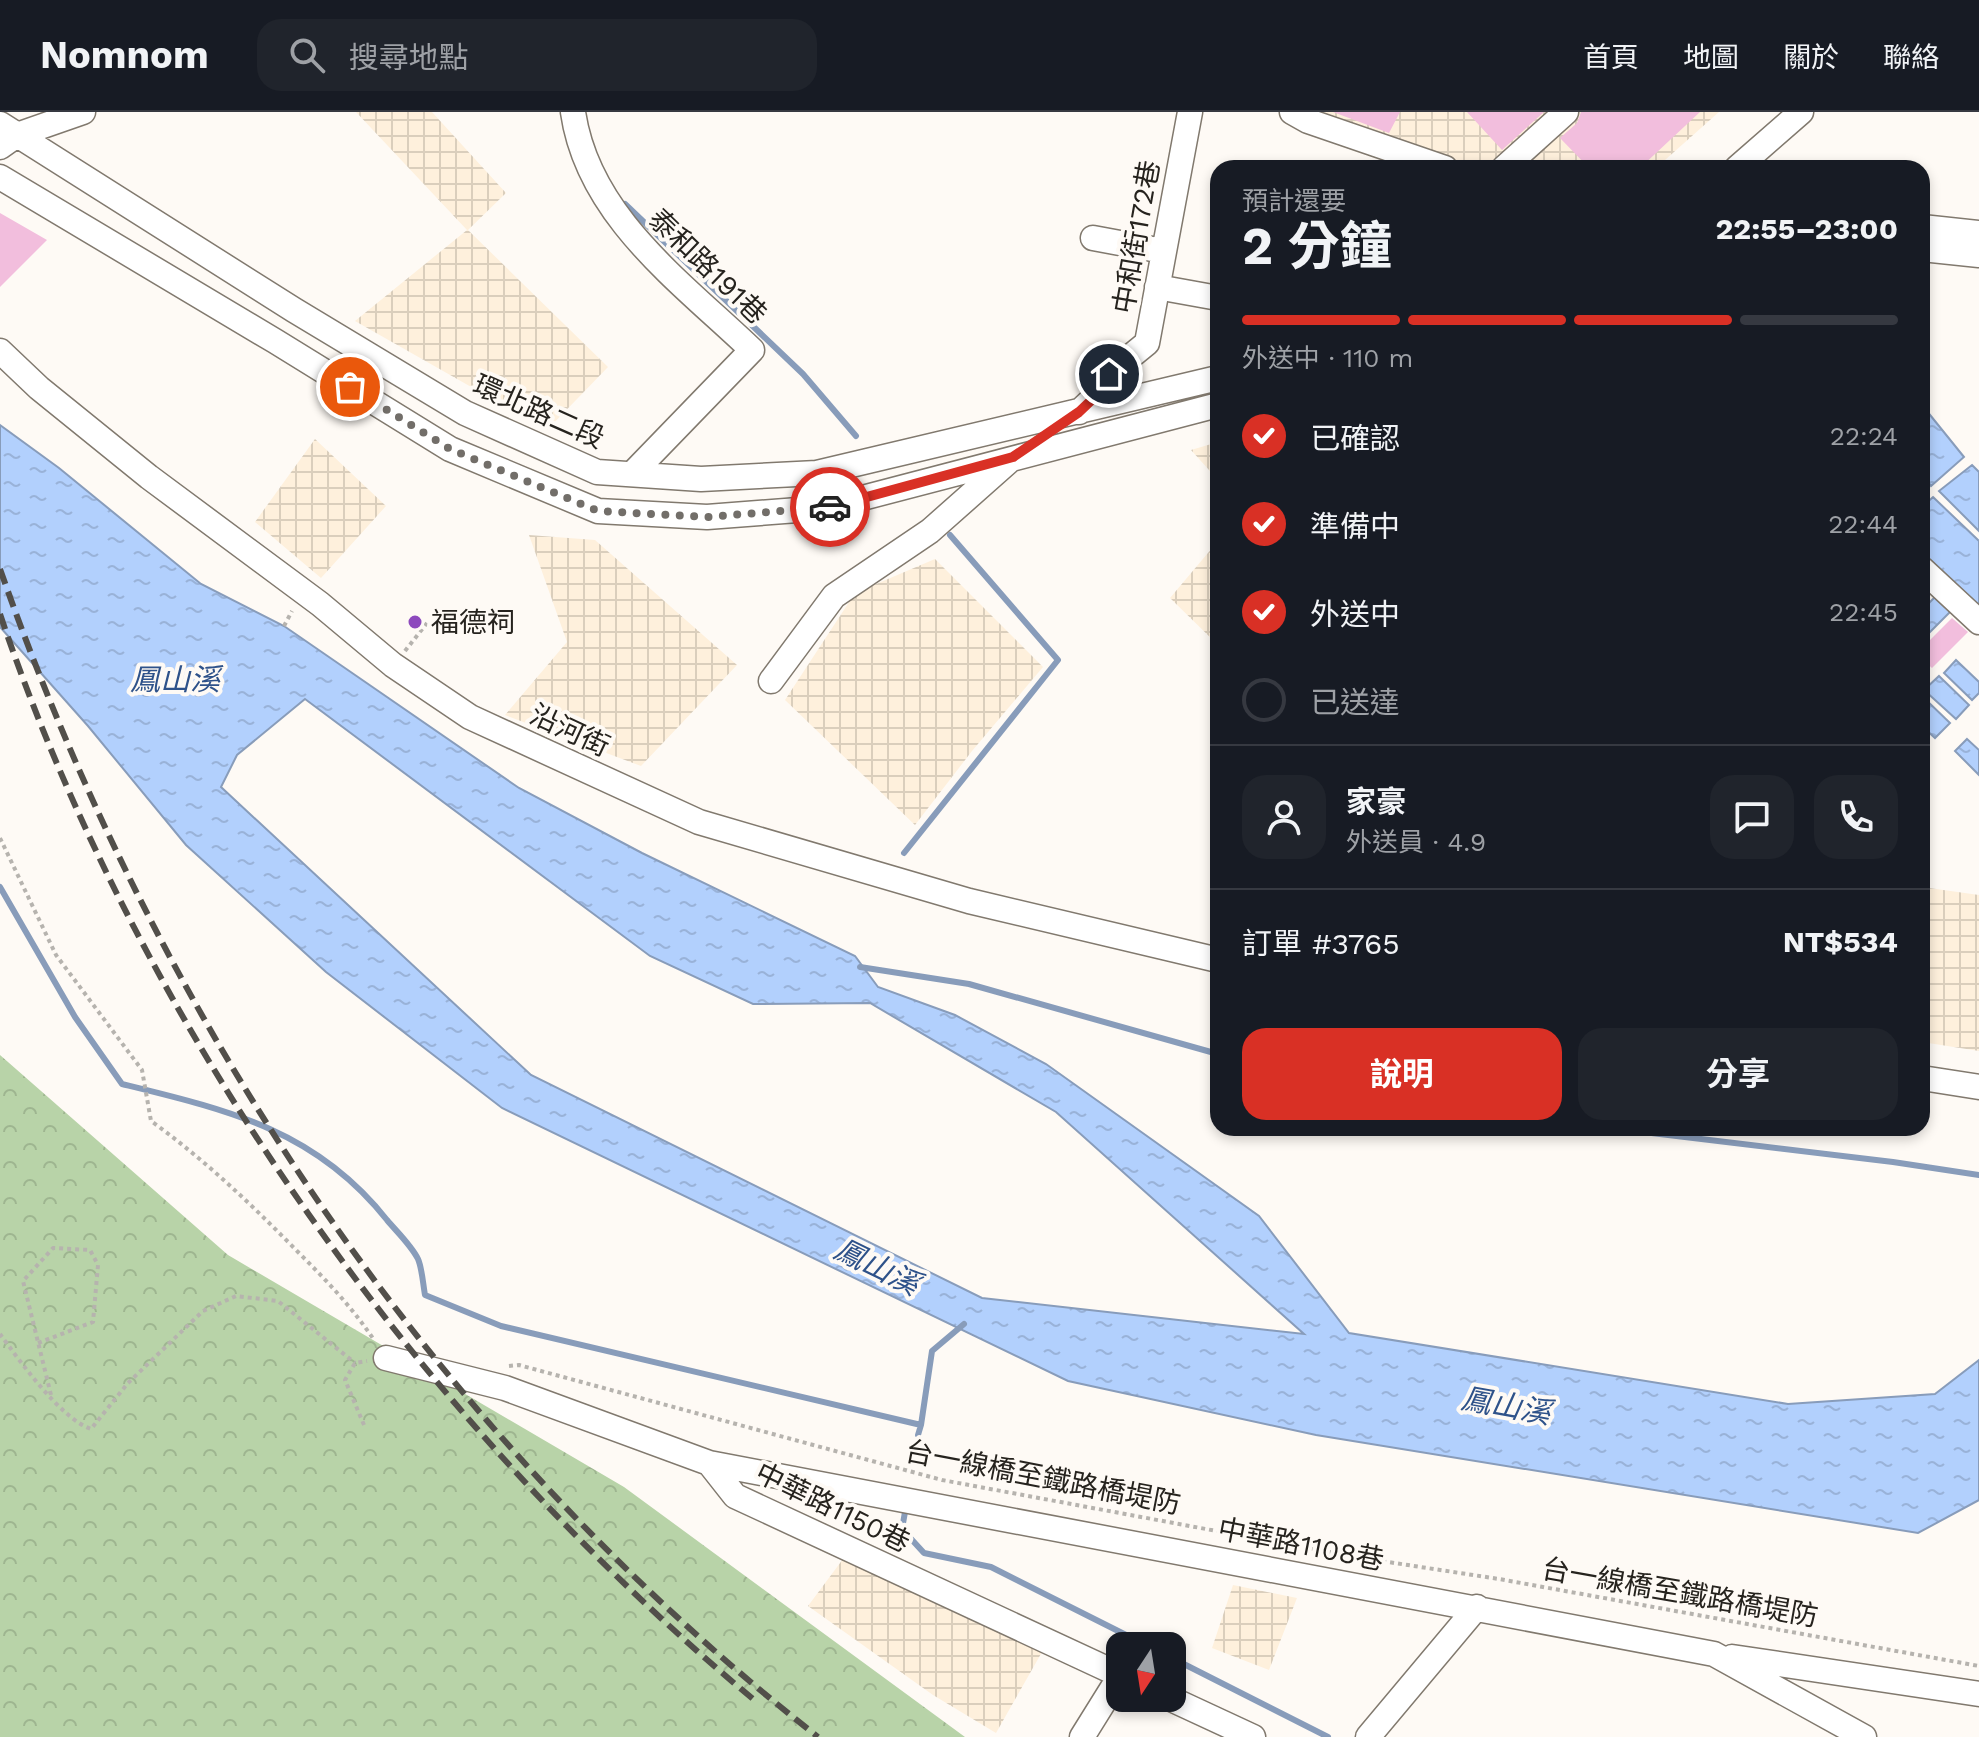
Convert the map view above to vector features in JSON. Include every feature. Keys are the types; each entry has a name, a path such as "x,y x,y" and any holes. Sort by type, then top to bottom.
{"street":[{"path":"6,135 83,112"},
{"name":"泰和路191巷","path":"573,112 576,133 603,196 628,232 752,350 632,474"},
{"name":"中和街172巷","path":"771,681 834,596 930,531 1013,457 1079,412 1100,392 1109,374 1147,343 1190,112"},
{"path":"1513,160 1566,112"},
{"path":"1746,160 1801,112"},
{"path":"1305,115 1424,160"},
{"name":"環北路二段","path":"6,135 465,413 597,472 701,479 817,473 1210,380"},
{"path":"0,177 450,449 598,511 707,517 824,508 1210,407"},
{"path":"1930,228 1979,233"},
{"path":"1093,238 1163,251"},
{"path":"1930,250 1979,255"},
{"path":"1157,287 1210,297"},
{"name":"沿河街","path":"0,351 39,388 149,477 320,604 393,665 470,717 699,822 969,901 1210,958"},
{"path":"1930,576 1979,622"},
{"path":"1930,1079 1979,1087"},
{"path":"386,1358 505,1388 709,1463"},
{"name":"中華路1108巷","path":"709,1463 1714,1654 1864,1737"},
{"name":"中華路1150巷","path":"709,1463 735,1496 1106,1669"},
{"path":"1368,1737 1477,1607"},
{"path":"1714,1654 1979,1694"},
{"path":"1082,1737 1106,1698"},
{"path":"1186,1706 1253,1737"}],"path":[{"path":"393,665 427,623"},
{"path":"0,838 56,955 142,1070 151,1121 194,1152 241,1193 355,1310 386,1358 355,1363 278,1301 236,1296 203,1311 128,1383 91,1429 77,1425 25,1368 0,1334"},
{"path":"38,1343 93,1322 98,1265 90,1250 53,1248 23,1281 38,1343 52,1397"},
{"path":"355,1363 345,1380 364,1425"},
{"name":"台一線橋至鐵路橋堤防","path":"506,1366 519,1365 956,1483 1979,1666"}],"shaded area":[{"path":"356,112 432,112 506,193 468,230 608,367 547,430 355,321 467,230"},
{"path":"1313,112 1719,112 1665,160 1451,160 1428,155"},
{"path":"315,439 386,506 321,578 255,522"},
{"path":"1210,444 1210,471 1191,450"},
{"path":"529,535 595,540 737,665 641,766 505,715 567,642"},
{"path":"1210,550 1210,637 1170,598"},
{"path":"935,559 1043,667 915,825 785,700 855,593"},
{"path":"1930,888 1979,895 1979,1051 1930,1043"},
{"path":"843,1559 912,1585 979,1623 1042,1652 996,1733 933,1695 808,1606"},
{"path":"1233,1585 1297,1598 1269,1670 1212,1648"}],"green space":[{"path":"0,1055 228,1255 624,1487 965,1737 0,1737"}],"water":[{"path":"1930,415 1964,457 1930,485"},
{"name":"鳳山溪","path":"0,425 59,468 201,584 284,626 519,788 642,853 855,956 878,987 955,1015 1046,1064 1259,1216 1349,1333 1788,1404 1935,1394 1979,1360 1979,1500 1918,1533 1316,1435 1068,1381 502,1108 326,972 186,845 88,726 0,627","holes":["305,699 650,956 753,1004 870,1003 1056,1112 1304,1334 982,1298 531,1075 221,787 237,755"]},
{"path":"1972,465 1979,472 1979,531 1939,491"},
{"path":"1933,497 1979,541 1979,609 1930,567 1930,500"},
{"path":"1936,596 1951,611 1930,632 1930,602"},
{"path":"1956,660 1979,682 1979,693 1972,700 1944,673"},
{"path":"1939,676 1969,705 1956,719 1930,695 1930,684"},
{"path":"1930,704 1950,723 1935,738 1930,733"},
{"path":"1967,739 1979,750 1979,775 1955,751"}],"building":[{"path":"1333,112 1400,112 1389,133"},
{"path":"1467,112 1544,112 1502,150"},
{"path":"1581,112 1700,112 1649,160 1581,160 1560,138 1577,123"},
{"path":"0,213 47,240 0,287"},
{"path":"1952,618 1968,632 1932,668 1930,640"}],"waterway":[{"path":"625,204 803,374 856,436"},
{"path":"904,853 1058,660 950,535"},
{"path":"0,887 75,1017 122,1084 198,1104 268,1128 331,1164 360,1189 412,1249 419,1263 425,1295 501,1326 921,1425 918,1435"},
{"path":"860,967 969,984 1210,1052"},
{"path":"1677,1136 1979,1175"},
{"path":"921,1425 932,1351 964,1324"},
{"path":"905,1512 902,1529 924,1553 991,1567 1120,1632"},
{"path":"1186,1665 1328,1737"}],"railway":[{"path":"0,569 66,739 142,903 228,1061 325,1212 433,1356 551,1492 679,1619 818,1737"},
{"path":"0,614 59,768 129,918 211,1065 303,1207 405,1342 514,1470 630,1589 753,1699"}],"way so far":[{"path":"350,387 450,449 598,511 707,517 830,507"}],"place":[{"name":"福德祠","path":"415,622"}],"route":[{"path":"830,507 1013,457 1079,412 1100,392 1109,374"}]}
